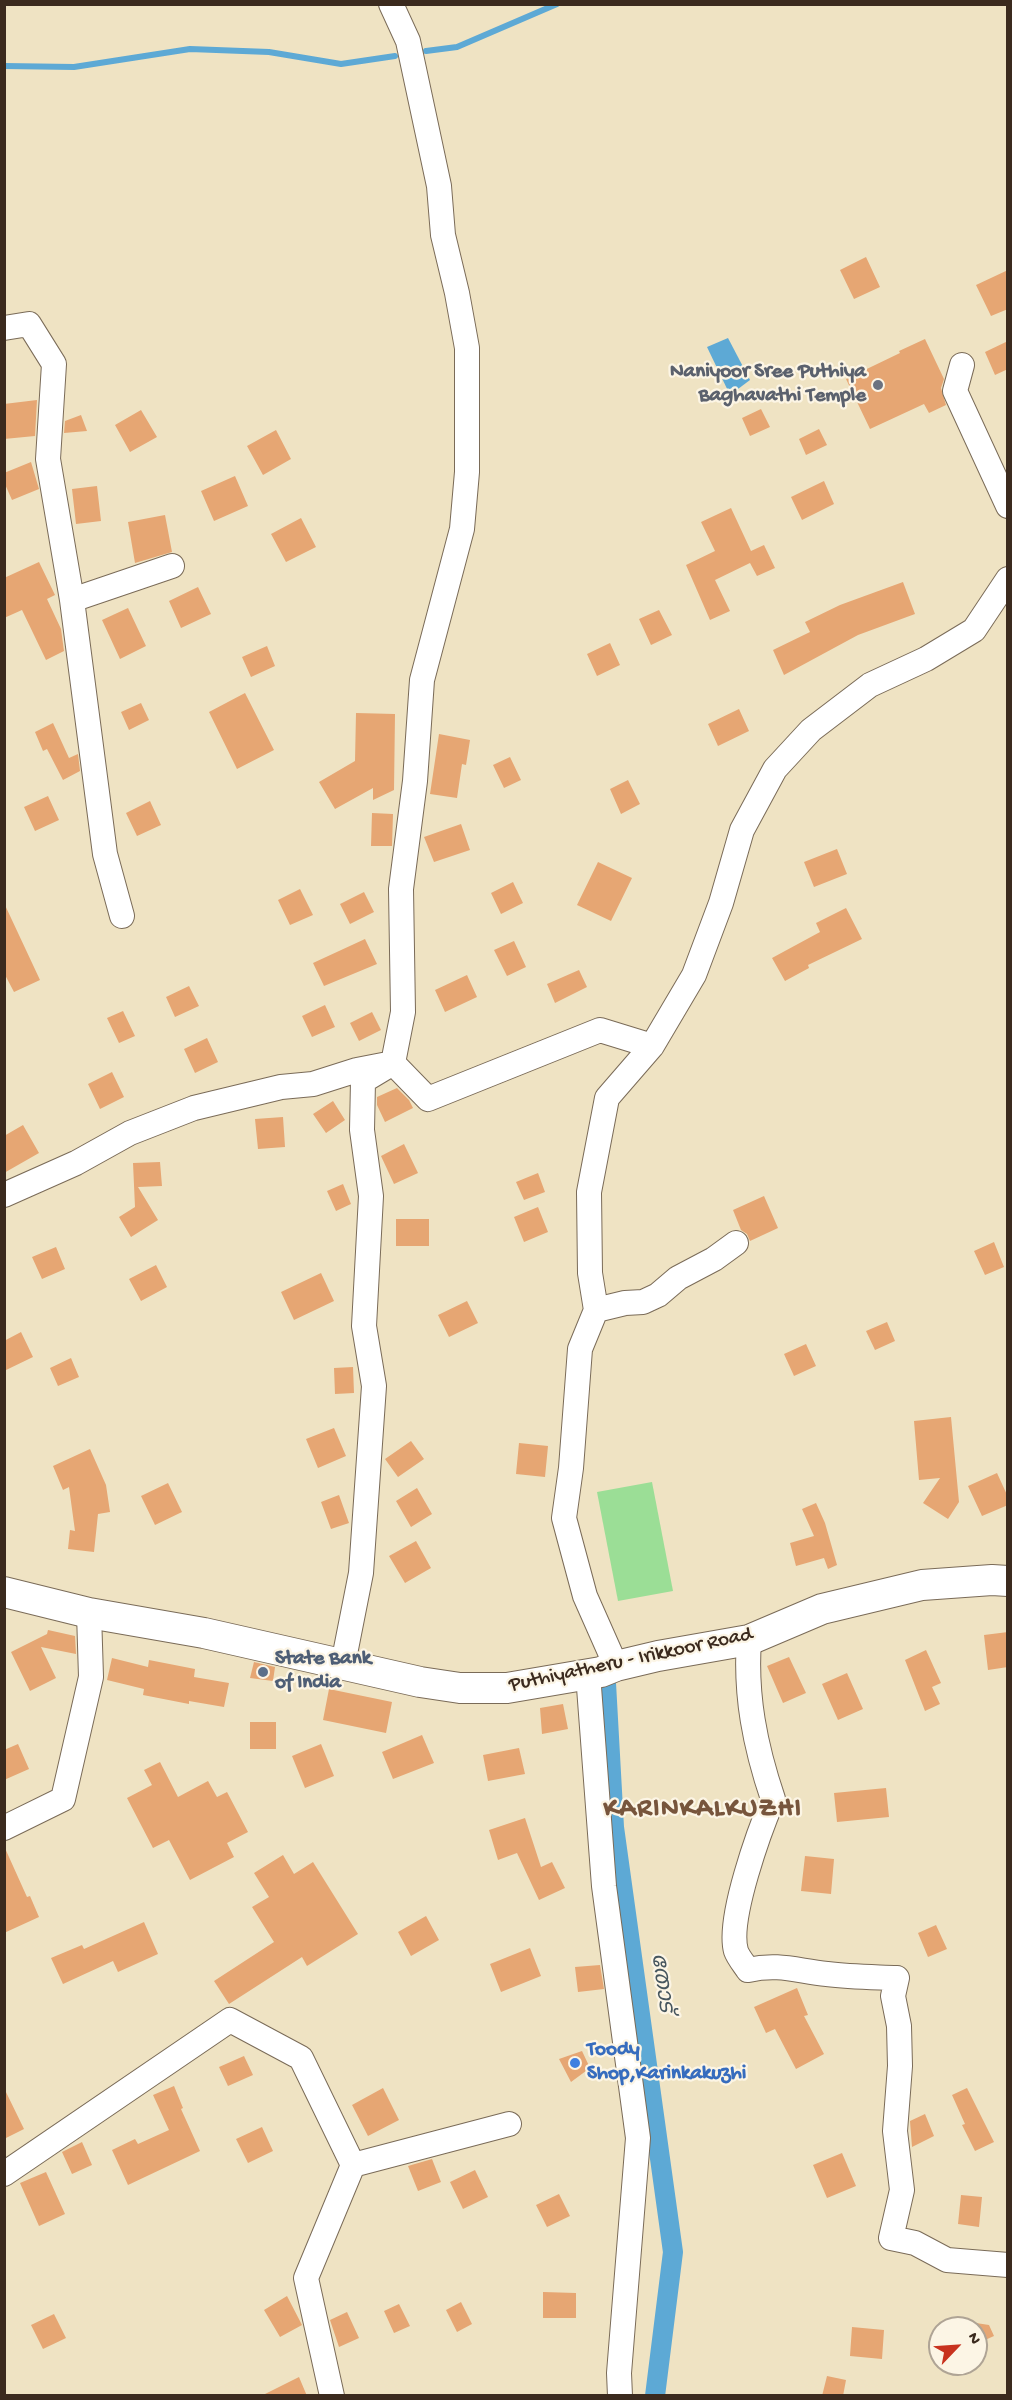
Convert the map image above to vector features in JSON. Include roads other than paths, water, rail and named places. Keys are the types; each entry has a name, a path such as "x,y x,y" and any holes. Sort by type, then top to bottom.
{"main road":[{"name":"Puthiyatheru - Irikkoor Road","path":"4,1592 89,1613 204,1633 420,1682 460,1688 507,1688 749,1640 822,1609 922,1585 1008,1581"}],"street":[{"path":"343,1664 361,1573 374,1386 364,1326 371,1196 362,1130 363,1081 393,1063 403,1012 401,889 415,781 422,680 462,529 467,472 467,348 458,293 443,235 439,186 408,41 391,4"},
{"path":"4,328 29,324 54,364 48,459 72,600 105,854 122,916"},
{"path":"962,365 956,392 1008,506"},
{"path":"72,600 172,566"},
{"path":"620,2396 619,2373 638,2138 604,1886 602,1670 564,1518 571,1468 580,1349 596,1310 590,1273 589,1192 607,1098 652,1046 694,975 721,903 742,830 775,769 812,730 870,685 926,659 974,630 1008,579"},
{"path":"393,1063 428,1099 600,1030 652,1046"},
{"path":"4,1195 76,1163 130,1133 194,1108 281,1087 314,1084 357,1070 393,1063"},
{"path":"596,1310 625,1303 643,1302 736,1243"},
{"path":"4,1828 63,1799 91,1677 89,1613"},
{"path":"749,1640 747,1672 749,1706 761,1765 773,1799 762,1825 743,1885 734,1932 736,1952 748,1970 793,1967 825,1974 897,1978 893,1996 899,2026 900,2066 895,2131 902,2190 891,2238 915,2243 947,2260 1008,2265"},
{"path":"4,2174 230,2020 301,2058 353,2165 306,2278 332,2396"},
{"path":"353,2165 509,2124"}],"water":[{"path":"728,338 750,380 730,395 707,347"}],"waterway":[{"path":"426,51 457,47 557,4"},
{"path":"4,66 74,67 190,49 269,52 341,64 395,56"},
{"name":"തോട്","path":"606,1683 614,1827 673,2252 655,2396"}],"place":[{"name":"Naniyoor Sree Puthiya Baghavathi Temple","path":"878,385"},
{"name":"State Bank of India","path":"263,1672"},
{"name":"Toody Shop,Karinkakuzhi","path":"575,2063"}],"district":[{"name":"KARINKALKUZHI","path":"703,1811"}]}
